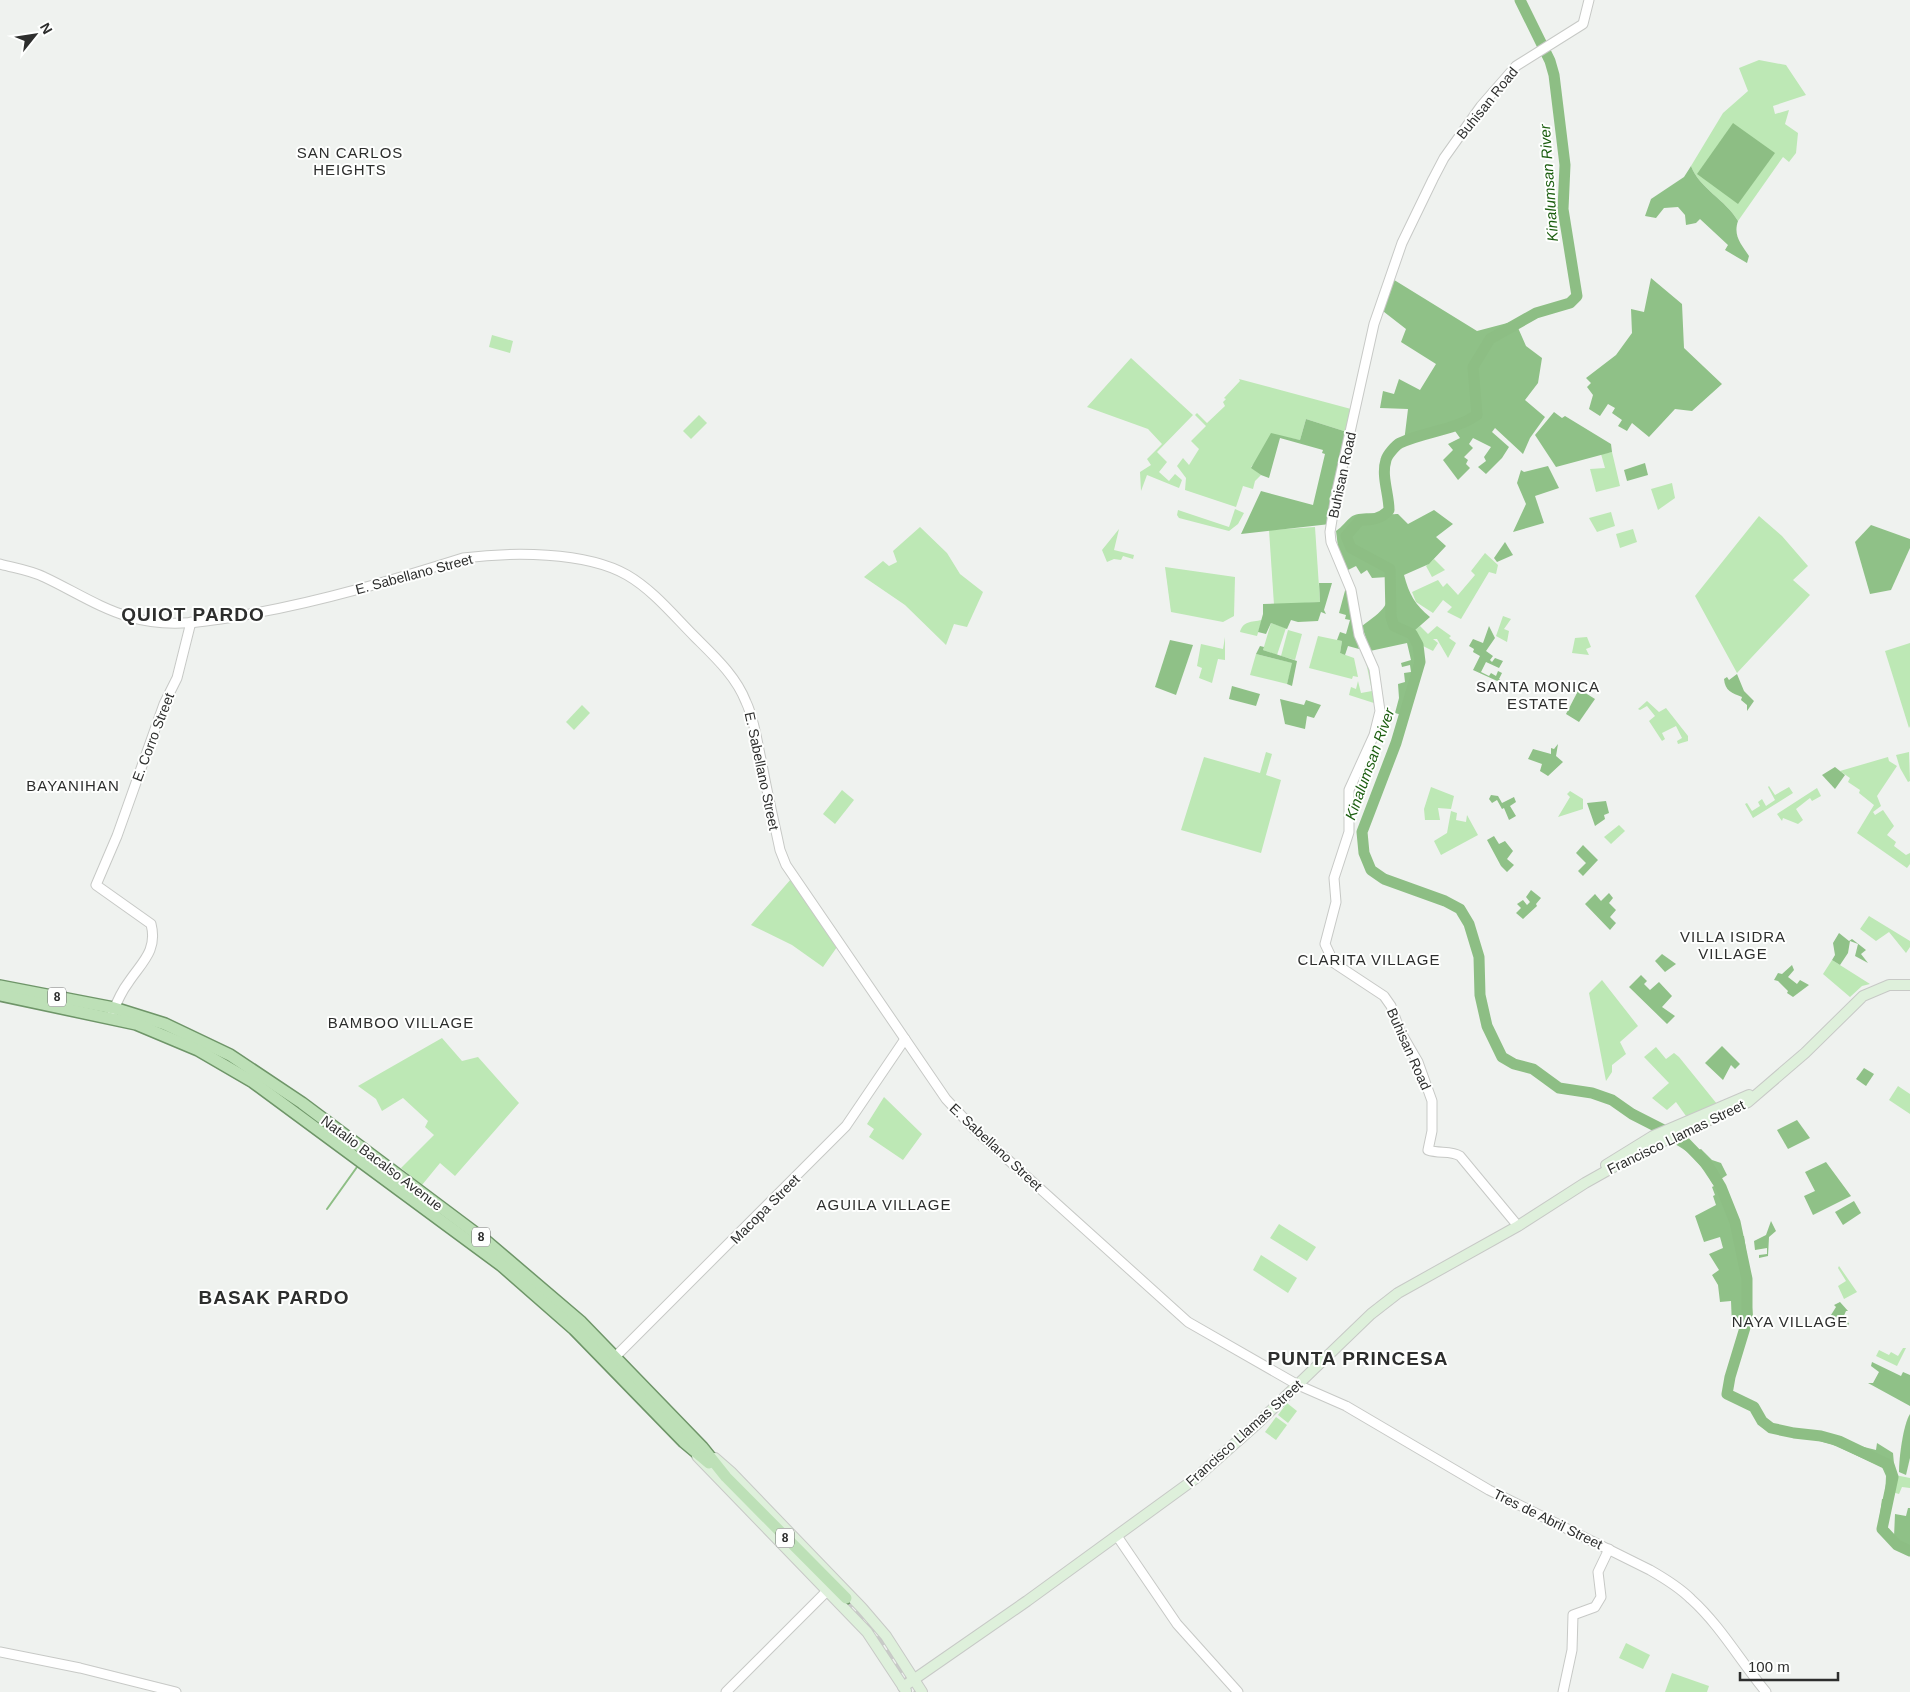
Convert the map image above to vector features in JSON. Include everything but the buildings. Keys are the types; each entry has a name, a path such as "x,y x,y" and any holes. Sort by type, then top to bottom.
{"main road":[{"name":"Francisco Llamas Street","path":"904,1689 914,1679 1117,1536 1224,1454 1371,1314 1398,1293 1518,1226 1655,1140 1748,1102 1766,1088 1863,996 1890,985 1910,985"},
{"name":"Natalio Bacalso Avenue","path":"0,986 113,1013 222,1062 279,1099 453,1223 611,1360 846,1598"},
{"name":"Natalio Bacalso Avenue","path":"0,994 113,1013"},
{"name":"Natalio Bacalso Avenue","path":"698,1449 706,1468 867,1632 904,1689"},
{"name":"Natalio Bacalso Avenue","path":"698,1449 731,1472 862,1608 886,1636 922,1692"}],"street":[{"name":"Buhisan Road","path":"1518,1226 1460,1156 1455,1152 1438,1153 1428,1150 1432,1131 1432,1101 1418,1062 1400,1031 1390,1006 1384,996 1334,963 1325,944 1336,902 1334,878 1348,832 1349,790 1374,735 1380,711 1374,668 1359,636 1351,590 1331,542 1330,532 1336,494 1374,324 1402,243 1444,158 1497,86 1516,66 1583,24 1589,0"},
{"name":"E. Sabellano Street","path":"0,564 43,576 75,594 130,617 159,623 217,620 281,608 359,589 463,558 480,556 555,557 582,560 609,567 628,576 671,612 725,668 739,688 754,725 780,850 786,865 934,1083 975,1130 1154,1294 1196,1327 1298,1385"},
{"name":"E. Corro Street","path":"113,1013 128,983 146,961 151,947 152,930 151,924 96,886 117,836 164,704 177,678 191,622"},
{"name":"Macopa Street","path":"611,1360 846,1126 905,1039"},
{"name":"Tres de Abril Street","path":"1298,1385 1346,1406 1489,1490 1650,1570 1689,1597 1704,1612 1766,1692"},
{"path":"1117,1536 1177,1624 1238,1692"},
{"path":"1563,1692 1572,1650 1573,1615 1595,1607 1601,1597 1598,1572 1609,1549"},
{"path":"726,1692 827,1590"},
{"path":"0,1652 80,1668 176,1692"}],"shaded area":[{"path":"1759,60 1786,65 1806,95 1773,106 1775,114 1789,110 1785,124 1798,133 1796,153 1789,162 1783,157 1738,221 1727,207 1700,181 1691,166 1723,113 1748,91 1739,68"},
{"path":"1733,123 1775,153 1738,204 1697,174"},
{"path":"1691,166 1700,181 1727,207 1738,221 1737,236 1749,256 1747,263 1725,250 1728,245 1700,219 1696,223 1686,225 1685,215 1678,207 1664,208 1656,218 1645,216 1651,199 1684,177"},
{"path":"1391,278 1477,331 1515,321 1526,346 1542,358 1538,383 1525,400 1545,417 1530,438 1523,454 1495,428 1492,432 1509,447 1502,458 1486,474 1478,467 1486,461 1484,457 1491,447 1473,438 1469,444 1473,448 1464,457 1468,460 1466,464 1470,468 1458,480 1443,460 1453,450 1448,444 1460,438 1455,431 1451,432 1454,427 1404,442 1408,409 1380,408 1383,391 1394,394 1399,379 1420,390 1436,364 1401,342 1406,329 1379,308"},
{"path":"1651,278 1682,304 1684,348 1722,384 1692,411 1675,409 1649,437 1632,423 1627,431 1618,426 1622,420 1612,413 1615,408 1608,404 1600,416 1589,409 1593,395 1587,387 1591,383 1586,378 1616,355 1632,333 1631,309 1644,312"},
{"path":"492,335 513,341 510,353 489,347"},
{"path":"1131,358 1193,415 1157,452 1167,462 1159,472 1169,481 1175,474 1182,480 1179,488 1147,475 1141,491 1140,472 1151,465 1147,459 1162,444 1148,429 1087,407"},
{"path":"1239,379 1351,409 1347,432 1306,419 1300,440 1280,436 1251,467 1261,475 1255,481 1253,489 1243,486 1236,507 1185,490 1186,478 1177,466 1183,458 1189,465 1199,449 1191,441 1206,426 1195,415 1197,413 1207,423 1225,406 1223,402 1226,399 1224,398 1240,381"},
{"path":"1554,412 1562,418 1565,416 1611,444 1612,452 1556,467 1535,435"},
{"path":"699,415 707,423 691,439 683,431"},
{"path":"1306,419 1347,432 1330,524 1241,534 1261,491 1313,505 1325,454 1322,453 1323,450 1280,438 1269,478 1251,468 1271,433 1300,440"},
{"path":"1612,452 1620,486 1596,492 1590,469 1605,468 1601,454"},
{"path":"1645,463 1648,475 1627,481 1624,470"},
{"path":"1548,466 1559,488 1535,496 1544,523 1513,532 1526,504 1517,483 1521,470 1524,472"},
{"path":"1672,483 1675,498 1658,510 1651,489"},
{"path":"1235,509 1244,513 1238,524 1229,531 1179,518 1177,515 1178,510 1229,527"},
{"path":"1434,510 1453,524 1436,537 1446,546 1429,564 1404,575 1413,599 1430,617 1413,632 1417,642 1419,663 1405,716 1395,713 1399,698 1398,684 1405,682 1404,673 1411,672 1410,665 1402,667 1401,663 1411,660 1407,643 1370,651 1362,626 1380,611 1387,601 1389,594 1388,577 1372,578 1367,570 1361,574 1356,566 1348,570 1338,547 1336,531 1355,515 1373,513 1398,514 1408,524"},
{"path":"1611,512 1615,526 1597,532 1589,518"},
{"path":"1759,516 1782,536 1808,566 1793,580 1810,595 1737,673 1695,596"},
{"path":"1871,525 1910,539 1910,548 1891,590 1870,594 1855,542"},
{"path":"920,527 947,553 960,574 983,592 967,627 954,624 946,645 905,605 864,577 883,561 889,566 897,562 893,551"},
{"path":"1315,527 1320,602 1274,605 1269,530"},
{"path":"1119,529 1114,550 1134,555 1133,559 1123,556 1121,560 1114,559 1107,562 1102,550"},
{"path":"1633,529 1637,542 1620,548 1616,534"},
{"path":"1505,542 1513,555 1497,562 1494,558"},
{"path":"1485,553 1498,565 1496,574 1489,572 1461,619 1447,612 1452,607 1443,600 1433,613 1416,602 1412,592 1438,580 1443,587 1447,583 1458,595 1475,575 1471,571"},
{"path":"1434,559 1445,570 1432,577 1426,566"},
{"path":"1165,567 1235,577 1234,616 1223,622 1171,612"},
{"path":"1319,583 1332,583 1324,610 1326,614 1321,612 1318,621 1298,622 1291,620 1287,629 1271,623 1266,634 1258,632 1263,614 1263,604 1320,602"},
{"path":"1346,587 1359,649 1348,646 1345,655 1340,653 1342,641 1337,640 1340,632 1346,634 1350,620 1345,619 1346,615 1339,613"},
{"path":"1503,616 1511,619 1504,629 1509,631 1507,642 1496,636"},
{"path":"1262,620 1257,636 1240,632 1245,624"},
{"path":"1271,623 1286,628 1277,655 1263,650"},
{"path":"1420,626 1428,634 1437,626 1451,636 1449,638 1456,643 1448,658 1437,639 1433,639 1438,643 1433,651 1419,644 1413,632"},
{"path":"1489,626 1495,638 1486,651 1493,656 1490,660 1492,662 1495,658 1503,661 1499,668 1486,662 1481,672 1489,676 1491,673 1496,676 1498,671 1502,673 1499,679 1506,685 1473,670 1480,656 1473,652 1474,649 1469,646 1473,639 1483,643"},
{"path":"1288,630 1302,634 1295,660 1281,656"},
{"path":"1318,636 1342,641 1340,653 1354,658 1358,677 1353,676 1352,679 1309,668"},
{"path":"1225,637 1225,660 1218,659 1212,683 1199,678 1202,668 1197,666 1201,644 1223,649"},
{"path":"1587,637 1591,647 1586,649 1589,655 1572,653 1575,638"},
{"path":"1170,640 1193,645 1176,695 1155,687"},
{"path":"1910,643 1910,726 1909,728 1885,651"},
{"path":"1260,646 1264,647 1263,650 1297,661 1292,686 1287,684 1292,663 1256,654"},
{"path":"1256,654 1293,663 1287,684 1250,675"},
{"path":"1366,662 1373,679 1377,704 1349,695 1351,687 1356,689 1358,681 1361,693 1372,691"},
{"path":"1737,674 1744,691 1754,701 1747,711 1747,705 1741,700 1742,697 1730,691 1725,683 1724,679 1727,677 1729,680"},
{"path":"1232,686 1260,694 1256,706 1229,699"},
{"path":"1579,689 1595,699 1579,722 1566,714"},
{"path":"1280,699 1304,705 1306,700 1321,705 1314,718 1307,716 1305,729 1285,724"},
{"path":"1647,701 1659,712 1666,708 1688,736 1688,741 1678,744 1677,741 1682,738 1676,726 1662,733 1665,739 1662,741 1649,721 1655,716 1647,706 1640,710 1638,709"},
{"path":"582,705 590,713 574,730 566,722"},
{"path":"1558,744 1556,756 1563,762 1548,776 1540,771 1542,764 1528,759 1533,749 1551,754 1551,748 1554,749"},
{"path":"1266,752 1272,754 1266,775 1281,780 1261,853 1181,830 1204,757 1260,773"},
{"path":"1909,752 1910,781 1908,782 1900,768 1896,755"},
{"path":"1888,757 1889,761 1897,766 1877,796 1881,806 1873,812 1875,815 1883,810 1894,826 1887,835 1896,842 1894,846 1906,855 1910,853 1910,864 1907,868 1857,833 1874,805 1859,793 1860,790 1848,782 1850,778 1840,771"},
{"path":"1835,767 1845,775 1835,789 1822,775"},
{"path":"1769,786 1775,795 1789,787 1793,793 1753,818 1745,804 1747,803 1752,811 1760,806 1758,802 1762,799 1766,806 1775,800"},
{"path":"1431,787 1454,796 1451,809 1438,808 1440,820 1425,820 1424,809"},
{"path":"1817,788 1821,796 1812,801 1810,798 1796,809 1803,820 1798,824 1783,818 1782,821 1777,814"},
{"path":"842,790 854,800 835,824 823,814"},
{"path":"1570,791 1583,799 1583,809 1558,817 1570,797 1567,794"},
{"path":"1491,795 1498,796 1502,803 1514,797 1516,802 1510,806 1516,816 1509,820 1504,808 1502,809 1497,800 1492,803 1489,799"},
{"path":"1606,801 1609,813 1604,815 1605,819 1595,826 1587,803"},
{"path":"1451,811 1457,813 1456,820 1466,822 1467,815 1478,835 1441,855 1434,841 1447,833"},
{"path":"1619,825 1625,831 1611,844 1604,837"},
{"path":"1494,836 1499,844 1505,841 1513,851 1507,859 1514,865 1507,872 1501,866 1487,840"},
{"path":"1583,845 1598,860 1583,876 1578,871 1586,863 1576,853"},
{"path":"791,879 837,947 823,967 792,945 751,925"},
{"path":"1531,890 1541,898 1536,904 1537,906 1523,919 1516,913 1521,908 1517,904 1523,900 1527,905 1530,902 1526,897"},
{"path":"1609,893 1613,898 1609,903 1616,910 1610,917 1616,923 1610,930 1585,904 1595,894 1601,901"},
{"path":"1869,916 1910,941 1910,947 1906,953 1889,932 1876,941 1860,929"},
{"path":"1839,933 1849,941 1852,939 1866,950 1861,954 1868,963 1855,956 1858,944 1850,941 1848,953 1840,965 1832,960 1835,955 1833,943"},
{"path":"1662,954 1676,964 1665,972 1655,961"},
{"path":"1832,960 1870,984 1862,986 1850,997 1823,974"},
{"path":"1792,965 1794,970 1788,977 1797,984 1800,980 1809,985 1793,997 1787,993 1788,991 1778,981 1774,980 1778,973 1782,974"},
{"path":"1641,975 1647,981 1644,984 1650,990 1659,982 1672,996 1662,1007 1675,1016 1667,1024 1629,987"},
{"path":"1602,980 1638,1026 1620,1042 1626,1054 1612,1065 1612,1072 1606,1081 1589,993"},
{"path":"442,1038 462,1061 478,1057 519,1103 455,1176 440,1163 422,1185 401,1168 434,1135 425,1127 428,1121 403,1098 382,1111 376,1099 358,1086"},
{"path":"1722,1046 1740,1064 1735,1069 1731,1065 1723,1080 1705,1063"},
{"path":"1656,1047 1666,1059 1674,1053 1679,1057 1717,1104 1686,1116 1676,1102 1667,1110 1652,1098 1669,1083 1644,1057"},
{"path":"1864,1068 1874,1074 1866,1086 1856,1079"},
{"path":"1898,1086 1910,1094 1910,1114 1889,1100"},
{"path":"884,1097 922,1134 903,1160 869,1137 874,1129 867,1124"},
{"path":"1797,1120 1810,1138 1788,1149 1777,1130"},
{"path":"1682,1138 1695,1151 1701,1149 1712,1160 1721,1163 1727,1175 1721,1179 1721,1182 1740,1236 1744,1236 1747,1257 1744,1258 1747,1292 1751,1298 1753,1317 1747,1334 1741,1333 1742,1325 1732,1326 1731,1301 1720,1302 1718,1285 1712,1275 1719,1270 1709,1254 1723,1248 1720,1237 1704,1242 1695,1216 1716,1205 1712,1187 1714,1186 1701,1166 1686,1151 1671,1142"},
{"path":"1826,1162 1851,1196 1813,1215 1804,1196 1815,1191 1805,1172"},
{"path":"1854,1201 1861,1213 1843,1225 1835,1212"},
{"path":"1771,1221 1776,1231 1769,1237 1768,1256 1759,1258 1759,1255 1767,1254 1767,1248 1755,1250 1754,1241 1766,1235"},
{"path":"1279,1224 1316,1247 1307,1261 1270,1238"},
{"path":"1261,1255 1297,1278 1288,1293 1253,1270"},
{"path":"1839,1266 1857,1292 1844,1299 1838,1286 1846,1281 1838,1268"},
{"path":"1840,1302 1848,1311 1846,1311 1842,1320 1849,1323 1848,1326 1839,1322 1840,1319 1831,1315 1836,1307 1834,1305"},
{"path":"1903,1348 1906,1348 1897,1366 1876,1356 1879,1350 1889,1355 1891,1352 1898,1356"},
{"path":"1872,1362 1901,1376 1903,1372 1910,1375 1910,1406 1868,1383 1873,1383 1879,1372 1871,1366"},
{"path":"1287,1403 1297,1411 1288,1423 1278,1415"},
{"path":"1910,1414 1910,1458 1906,1475 1899,1472 1899,1466 1903,1433"},
{"path":"1276,1417 1287,1425 1276,1440 1265,1432"},
{"path":"1816,1432 1835,1437 1858,1450 1860,1446 1876,1450 1877,1443 1893,1453 1895,1475 1884,1528 1894,1537 1895,1514 1906,1516 1908,1508 1910,1508 1910,1553 1907,1555 1886,1540 1878,1529 1882,1499 1885,1499 1886,1476 1882,1467 1831,1444 1815,1440"},
{"path":"1895,1475 1910,1478 1910,1488 1902,1487 1899,1494 1892,1492"},
{"path":"1626,1643 1650,1655 1643,1669 1619,1658"},
{"path":"1672,1673 1709,1686 1707,1692 1665,1692"}],"waterway":[{"name":"Kinalumsan River","path":"1520,0 1550,61 1554,75 1565,165 1563,209 1577,296 1570,303 1536,313 1490,339 1473,367 1477,415 1449,428 1410,439 1396,446 1388,456 1385,466 1389,510 1376,518 1360,520 1346,536 1351,548 1390,569 1391,617 1394,626 1412,634 1418,645 1420,662 1396,743 1362,832 1364,853 1371,870 1384,879 1445,901 1460,909 1469,924 1479,957 1480,995 1487,1026 1502,1057 1514,1064 1533,1069 1559,1088 1592,1093 1612,1100 1632,1114 1683,1140 1709,1167 1721,1187 1735,1222 1747,1279 1747,1321 1730,1377 1727,1394 1754,1407 1762,1421 1771,1428 1821,1436 1839,1441 1889,1465 1893,1477 1882,1529 1897,1545 1910,1551"},
{"path":"327,1209 357,1167"}],"tunnel":[{"path":"846,1598 873,1630 915,1692"}],"district":[{"name":"SAN CARLOS HEIGHTS","path":"350,162"},
{"name":"QUIOT PARDO","path":"193,614"},
{"name":"SANTA MONICA ESTATE","path":"1538,696"},
{"name":"BAYANIHAN","path":"73,786"},
{"name":"VILLA ISIDRA VILLAGE","path":"1733,946"},
{"name":"CLARITA VILLAGE","path":"1369,960"},
{"name":"BAMBOO VILLAGE","path":"401,1023"},
{"name":"AGUILA VILLAGE","path":"884,1205"},
{"name":"BASAK PARDO","path":"274,1297"},
{"name":"NAYA VILLAGE","path":"1790,1322"},
{"name":"PUNTA PRINCESA","path":"1358,1358"}]}
